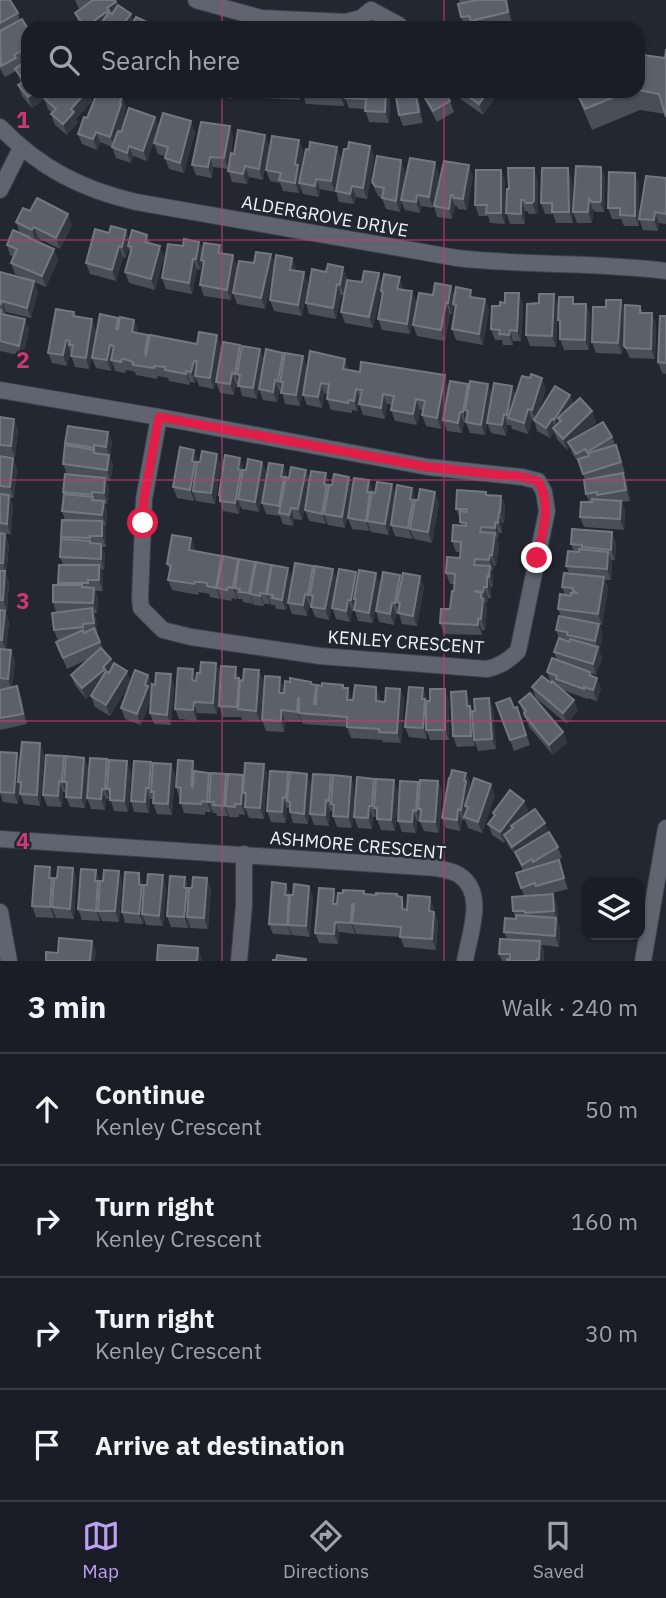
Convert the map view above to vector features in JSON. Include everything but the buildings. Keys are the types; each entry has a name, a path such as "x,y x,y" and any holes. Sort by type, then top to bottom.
{"street":[{"path":"196,0 261,18 325,21"},
{"path":"350,21 361,18 372,5 394,21"},
{"name":"ALDERGROVE DRIVE","path":"0,127 21,148 51,169 84,186 136,202 457,258 639,267 666,271"},
{"path":"0,190 21,148"},
{"name":"KENLEY CRESCENT","path":"0,390 159,417 428,467 538,481 544,492 547,511 518,651 499,666 487,669 320,656 163,630 141,608 140,597 144,499 159,417"},
{"path":"643,961 666,828"},
{"name":"ASHMORE CRESCENT","path":"0,839 437,868 458,874 474,896 465,961"},
{"name":"ASHMORE CRESCENT","path":"239,961 244,905 244,854"},
{"path":"0,912 9,961"}],"route":[{"path":"143,523 144,499 159,417 428,467 538,481 544,492 547,511 537,558"}]}
